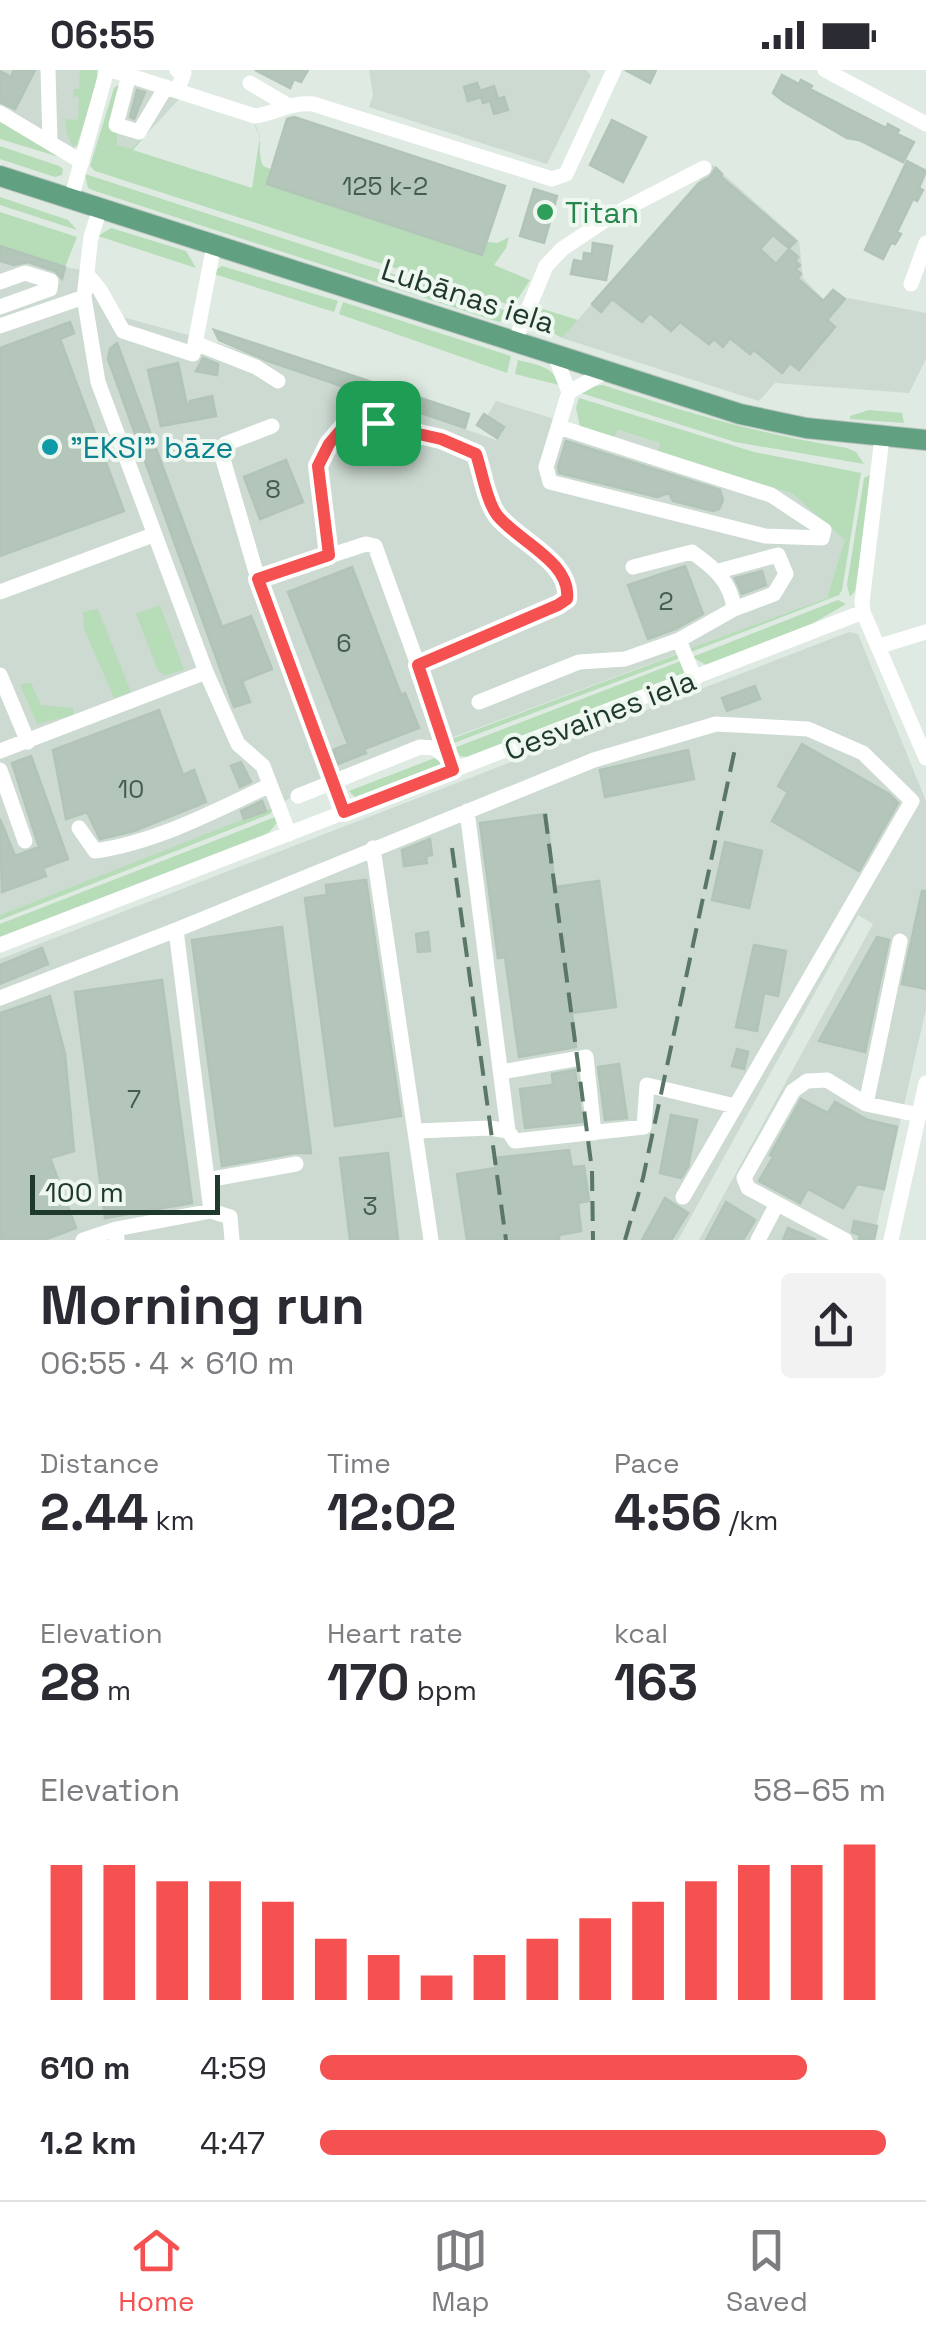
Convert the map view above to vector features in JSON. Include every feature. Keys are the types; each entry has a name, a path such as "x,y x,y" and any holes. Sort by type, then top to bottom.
{"main road":[{"name":"Lubānas iela","path":"0,176 740,414 806,428 926,440"}],"street":[{"path":"48,70 50,141"},
{"path":"70,199 110,70 255,116 288,105 312,104 552,179 566,174 614,70"},
{"path":"129,76 116,125 139,132 184,73 177,70"},
{"path":"824,70 926,124"},
{"path":"250,83 288,105"},
{"path":"0,114 82,162"},
{"path":"514,342 546,266 562,250 613,215 704,168"},
{"path":"100,208 91,238 84,297 98,382 206,672 238,744 263,766 290,834"},
{"path":"910,284 926,244"},
{"path":"87,274 123,331 193,354 214,245"},
{"path":"0,268 20,274"},
{"path":"0,282 25,272 50,281 50,288 1,317"},
{"path":"1,317 84,297"},
{"path":"195,343 256,366 278,382"},
{"path":"554,356 570,392 546,467 550,482 765,536 822,538 824,530 771,495 559,428"},
{"path":"570,392 605,372"},
{"path":"329,555 318,466 345,425 361,421 378,423 441,439 476,454 496,514 564,577 567,599 418,665"},
{"path":"272,426 220,449 258,579 344,812"},
{"path":"882,438 862,593 864,612 926,758"},
{"path":"0,592 153,535"},
{"path":"258,579 366,544 375,546 451,765"},
{"path":"633,567 692,552 719,571 734,609"},
{"path":"478,702 579,662 625,659 679,640 734,609 774,594 786,574 778,555 719,571"},
{"name":"Cesvaines iela","path":"0,946 290,834 451,765 696,678 864,612"},
{"path":"880,646 926,632"},
{"path":"679,640 696,678"},
{"path":"0,751 206,672"},
{"path":"0,675 28,742"},
{"path":"0,998 594,760 716,724 808,729 863,753 912,800 683,1197"},
{"path":"298,796 331,778 427,746 451,765"},
{"path":"0,770 3,788 25,841"},
{"path":"78,828 94,851 126,846 270,785"},
{"path":"466,810 508,1132 515,1140 644,1127 648,1085 735,1106"},
{"path":"373,848 431,1240"},
{"path":"176,930 211,1210"},
{"path":"866,1104 900,941"},
{"path":"501,1072 586,1057 594,1133"},
{"path":"845,1240 748,1188 744,1178 793,1092 808,1081 826,1080 866,1104 919,1115"},
{"path":"891,1240 926,1083"},
{"path":"417,1132 490,1128 508,1132"},
{"path":"208,1180 296,1164"},
{"path":"758,1240 777,1204"},
{"path":"83,1240 211,1210 230,1218 232,1240"}],"shaded area":[{"path":"0,70 89,70 88,102 71,159 0,137"},
{"path":"369,70 586,70 591,75 547,164 369,107 373,95"},
{"path":"124,79 179,99 132,150 117,145"},
{"path":"713,165 799,241 803,278 835,311 848,298 926,313 926,359 909,393 775,383 759,401 562,338"},
{"path":"0,246 65,267 96,272 111,314 218,343 496,440 504,427 487,416 496,401 614,437 617,430 660,443 659,451 793,494 846,540 827,598 290,798 272,809 0,915"},
{"path":"849,632 858,634 926,801 926,1009 873,1240 699,1240 873,924 858,915 678,1240 0,1240 0,959"}],"green space":[{"path":"80,70 97,70 97,81 77,146 73,147 66,132 66,119 78,120 79,97 73,96 74,89 79,89"},
{"path":"121,83 117,145 131,149 146,135 133,150 252,188 260,139 263,166 482,255 487,242 497,243 509,237 494,265 530,280 513,306 95,171 90,166 114,88"},
{"path":"0,116 66,159 0,139"},
{"path":"0,146 59,166 62,175 55,177 0,159"},
{"path":"85,174 510,312 508,319 499,322 95,191 88,188"},
{"path":"0,197 68,220 77,230 0,205"},
{"path":"0,212 77,237 65,267 0,246"},
{"path":"111,228 186,251 196,268 98,236"},
{"path":"222,266 338,301 334,312 211,273"},
{"path":"343,302 511,356 507,373 339,314"},
{"path":"543,309 578,320 562,338 530,320 534,312"},
{"path":"518,360 549,370 559,385 515,374"},
{"path":"603,385 724,422 847,448 856,452 864,464 735,442 581,393 588,387"},
{"path":"579,398 754,452 861,473 839,595 691,652 689,649 827,598 845,540 793,494 658,451 660,443 618,430 614,438 580,427 576,408"},
{"path":"869,410 902,413 904,423 850,419"},
{"path":"870,475 855,591 850,597 847,585 864,478"},
{"path":"838,600 846,604 810,625 706,665 692,657"},
{"path":"160,605 184,670 165,675 158,671 136,614"},
{"path":"98,609 131,692 114,698 84,629 83,612"},
{"path":"678,654 680,658 451,744 449,740"},
{"path":"681,661 686,673 468,757 460,756 454,748"},
{"path":"31,683 41,705 73,708 73,715 37,724 20,684"},
{"path":"440,756 441,767 362,797 349,791"},
{"path":"275,807 270,814 0,920 0,915"},
{"path":"275,817 277,823 268,833 0,937 0,924"}],"building":[{"path":"14,70 35,70 15,109 0,102 0,71 11,77"},
{"path":"255,70 308,70 301,82 294,79 290,88"},
{"path":"625,70 656,70 650,83"},
{"path":"782,75 799,84 801,80 807,83 812,86 810,89 886,128 888,124 899,130 897,134 914,142 903,162 847,138 783,101 773,93"},
{"path":"477,83 480,91 494,86 498,99 504,97 508,110 494,114 490,101 483,103 481,97 468,101 464,87"},
{"path":"137,90 145,92 134,119 130,117"},
{"path":"294,117 505,186 482,255 267,184 287,119"},
{"path":"612,120 646,137 623,182 590,165"},
{"path":"907,161 926,171 919,188 923,190 917,201 913,199 897,232 901,234 883,259 865,250"},
{"path":"716,168 720,176 796,241 789,248 773,235 760,249 776,264 789,249 798,257 795,261 800,265 796,269 801,274 797,278 823,301 833,290 845,299 827,320 835,327 799,370 790,363 782,373 754,350 750,354 730,338 723,347 714,339 709,344 680,322 671,331 650,313 642,322 612,299 601,312 592,304"},
{"path":"534,189 557,196 544,243 520,236"},
{"path":"593,243 612,246 606,280 571,274 574,260 583,262 584,253 592,254"},
{"path":"0,246 65,267 62,279 55,271 28,262 14,265 0,261"},
{"name":"\"EKSI\" bāze","path":"70,322 74,333 60,339 124,511 0,556 0,348"},
{"path":"214,330 469,414 465,428 268,361 219,340"},
{"path":"117,343 222,627 251,616 272,669 242,681 250,702 234,707 108,359 110,349"},
{"path":"203,358 218,364 217,375 196,371"},
{"path":"178,363 188,410 190,401 212,396 216,416 161,426 148,370"},
{"path":"484,414 504,427 497,438 477,425"},
{"path":"566,441 720,490 723,500 719,509 713,511 673,501 669,493 657,497 559,473"},
{"path":"286,460 303,502 260,519 244,477"},
{"path":"685,566 703,614 648,639 628,585"},
{"path":"352,567 401,695 405,693 419,728 364,749 366,753 338,764 333,750 348,744 288,592"},
{"path":"762,571 766,585 742,594 735,578"},
{"path":"755,686 760,699 727,711 722,698"},
{"path":"159,710 183,775 194,770 206,802 134,831 100,839 87,812 66,819 53,750"},
{"path":"802,744 898,803 859,871 772,821 788,792 778,786"},
{"path":"688,750 694,779 605,797 600,770"},
{"path":"31,756 68,859 43,868 46,876 2,892 0,819 15,856 39,847 12,763"},
{"path":"241,762 251,782 240,787 231,766"},
{"path":"262,801 266,811 244,819 241,811"},
{"path":"546,814 555,887 599,881 616,1007 572,1013 576,1047 519,1057 505,957 498,958 480,823"},
{"path":"430,839 432,855 426,856 427,863 404,866 402,850"},
{"path":"725,842 762,851 749,908 712,900"},
{"path":"366,880 401,1116 335,1126 305,898 327,895 326,885"},
{"path":"922,891 926,891 926,989 902,984"},
{"path":"282,927 311,1153 222,1166 192,940"},
{"path":"428,932 430,951 418,952 416,934"},
{"path":"877,937 889,940 865,1052 819,1041"},
{"path":"754,945 786,951 778,996 764,993 757,1031 736,1027"},
{"path":"42,948 48,964 0,984 0,965"},
{"path":"162,980 192,1203 105,1218 75,992"},
{"path":"50,996 65,1054 74,1151 50,1158 76,1228 44,1240 0,1240 0,1013"},
{"path":"737,1049 748,1052 744,1069 732,1066"},
{"path":"619,1064 627,1118 605,1120 598,1067"},
{"path":"575,1070 582,1122 525,1128 520,1089 553,1085 552,1074"},
{"path":"801,1099 828,1113 835,1102 868,1120 897,1127 884,1189 857,1184 843,1208 808,1189 800,1203 759,1181"},
{"path":"671,1115 697,1120 688,1167 681,1178 660,1173"},
{"path":"569,1150 572,1167 584,1166 589,1201 578,1203 581,1231 559,1235 559,1240 467,1240 457,1174 496,1168 494,1158"},
{"path":"388,1153 398,1240 350,1240 340,1158"},
{"path":"665,1198 688,1213 671,1240 642,1240"},
{"path":"726,1202 755,1220 743,1240 706,1240"},
{"path":"854,1221 877,1226 874,1240 859,1240 860,1235 852,1232"},
{"path":"788,1228 816,1240 783,1240"}],"railway":[{"path":"625,1240 643,1178 736,744"},
{"path":"545,814 592,1170 593,1240"},
{"path":"452,848 506,1240"}],"place":[{"name":"Titan","path":"545,212"},
{"name":"\"EKSI\" bāze","path":"50,447"}],"route":[{"path":"361,421 378,423 441,439 476,454 496,514 564,577 568,589 567,599 558,605 418,665 453,770 344,812 258,579 329,555 318,466 345,425 361,421"}]}
